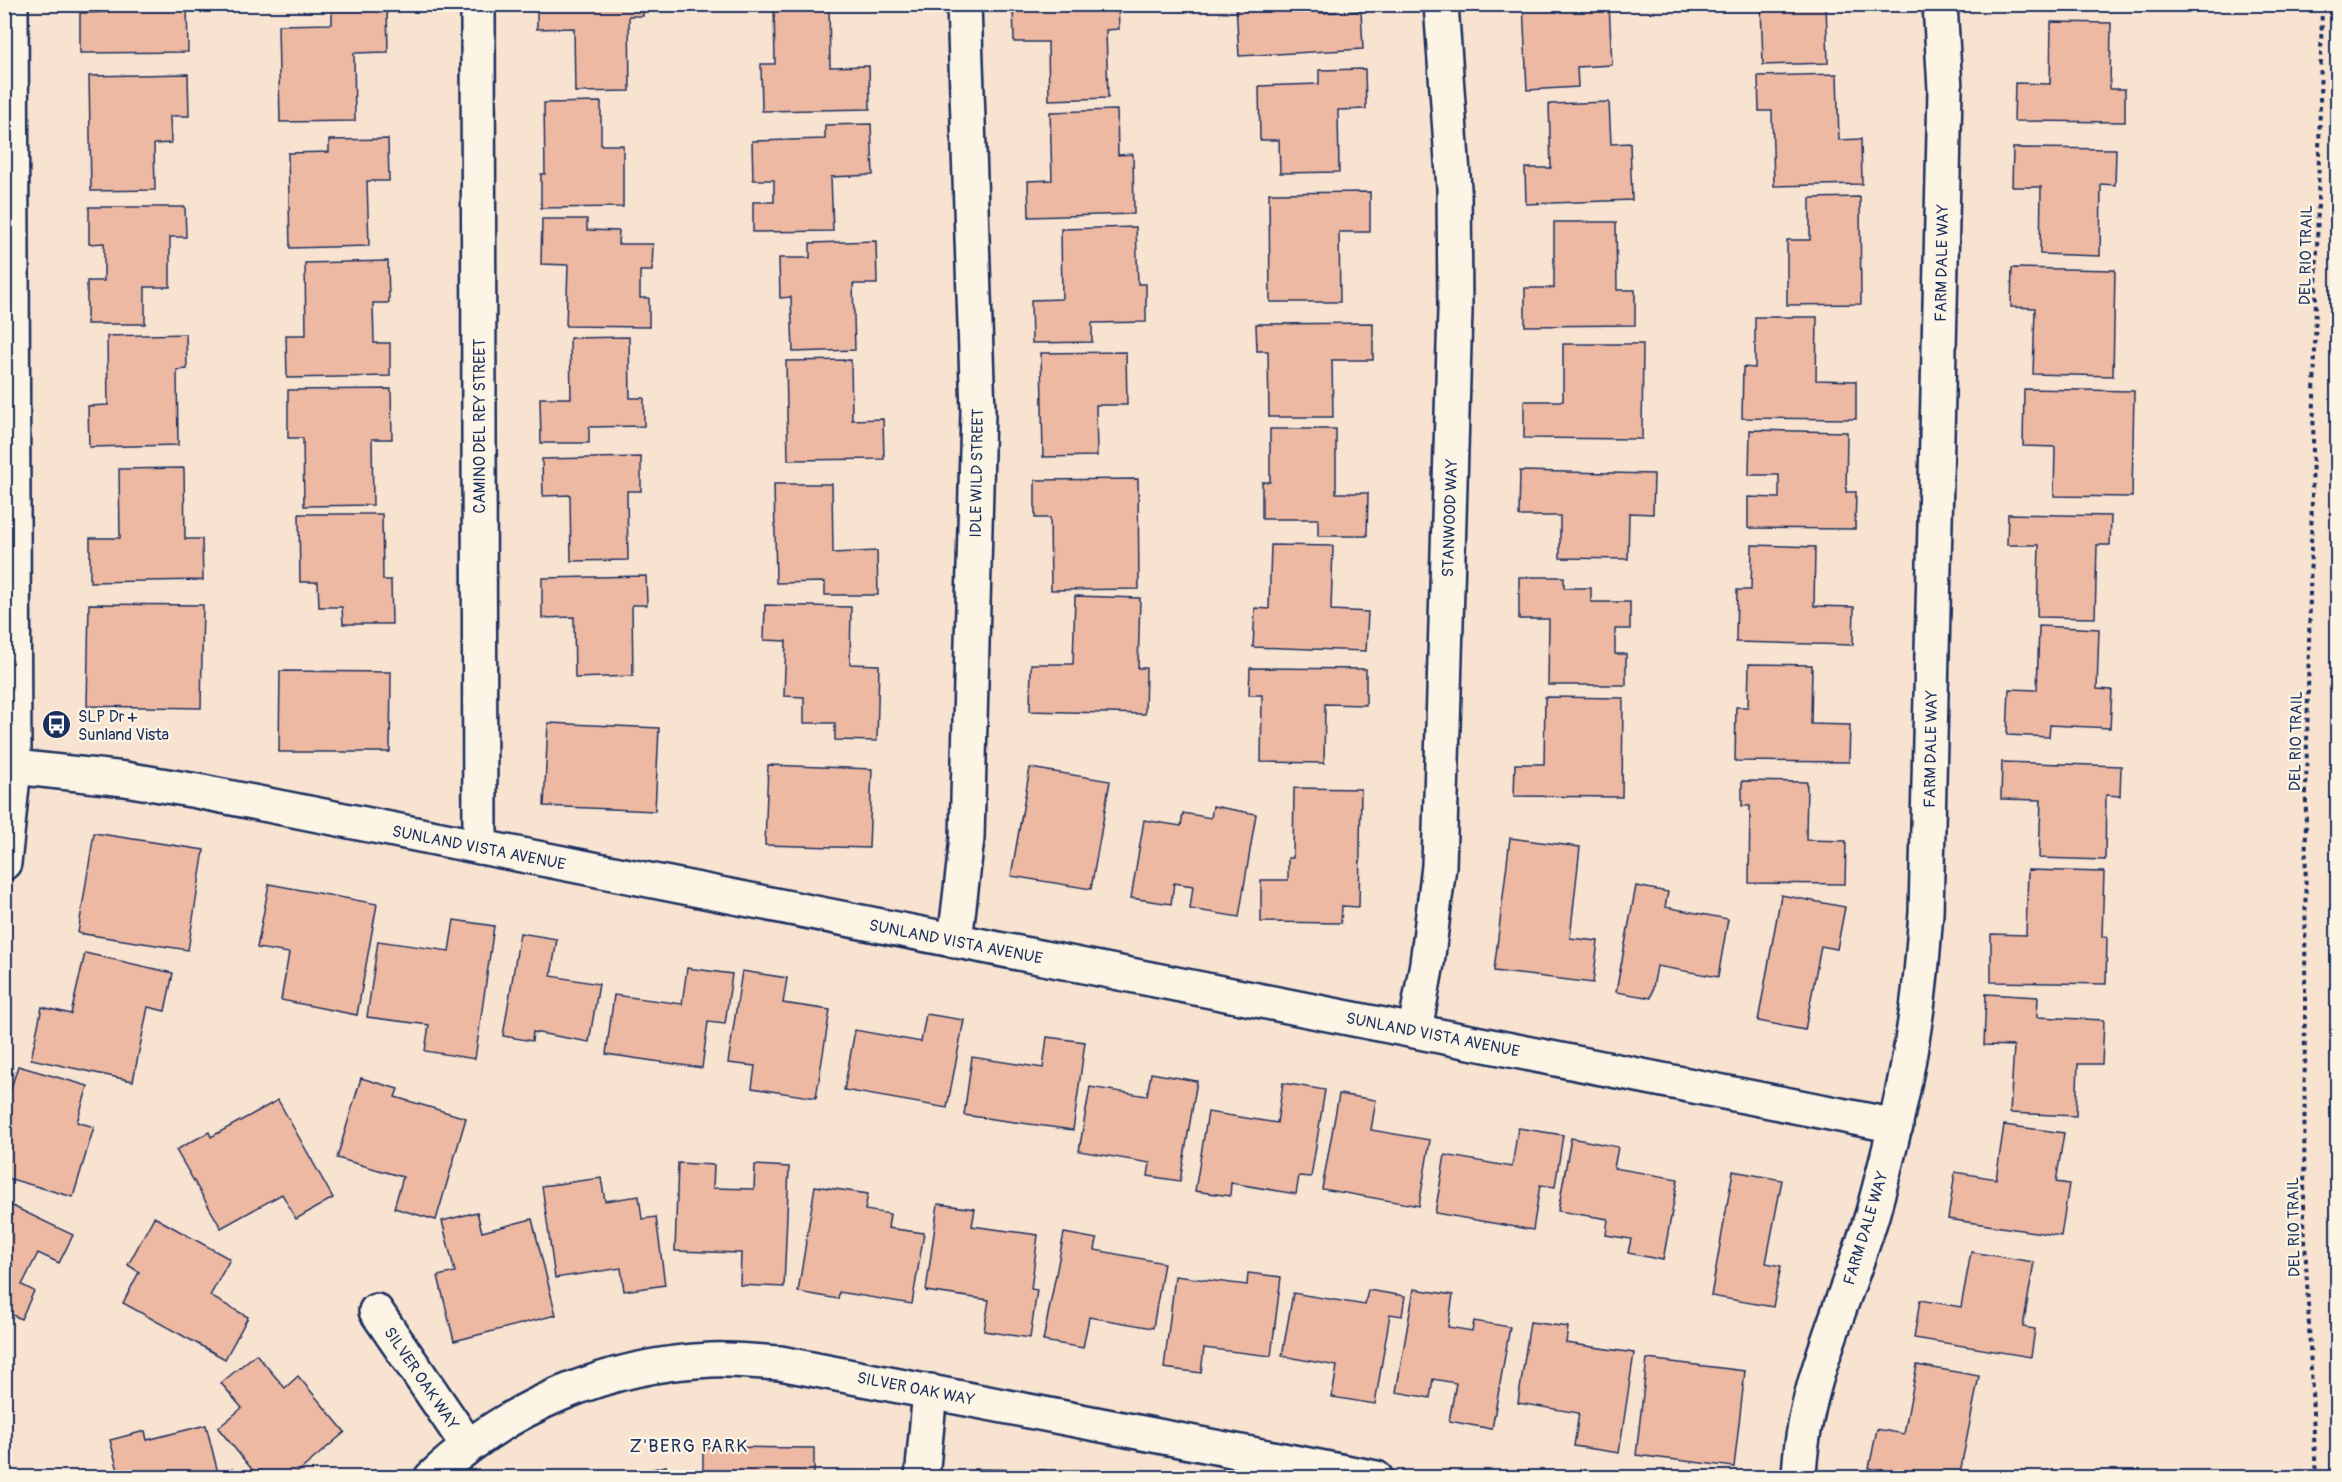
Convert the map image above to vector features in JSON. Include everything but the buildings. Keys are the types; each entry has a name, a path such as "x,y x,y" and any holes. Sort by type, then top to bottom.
{"street":[{"path":"4,862 14,767 12,4"},
{"name":"CAMINO DEL REY STREET","path":"478,4 480,847"},
{"name":"IDLE WILD STREET","path":"955,941 968,838 978,411 964,4"},
{"name":"STANWOOD WAY","path":"1414,1030 1427,963 1439,866 1455,322 1454,189 1441,4"},
{"name":"FARM DALE WAY","path":"1799,1478 1799,1462 1814,1383 1872,1214 1896,1126 1915,1022 1926,913 1945,89 1940,4"},
{"name":"SUNLAND VISTA AVENUE","path":"14,767 125,779 197,791 1896,1126"},
{"name":"SILVER OAK WAY","path":"376,1311 468,1446"},
{"name":"SILVER OAK WAY","path":"431,1478 468,1446 523,1410 585,1383 652,1366 712,1359 780,1363 1372,1477"},
{"path":"922,1478 930,1391"}],"path":[{"name":"DEL RIO TRAIL","path":"2316,1478 2304,1194 2306,791 2322,4"}],"place":[{"name":"SLP Dr + Sunland Vista","path":"57,725"}],"district":[{"name":"Z'BERG PARK","path":"689,1446"}]}
